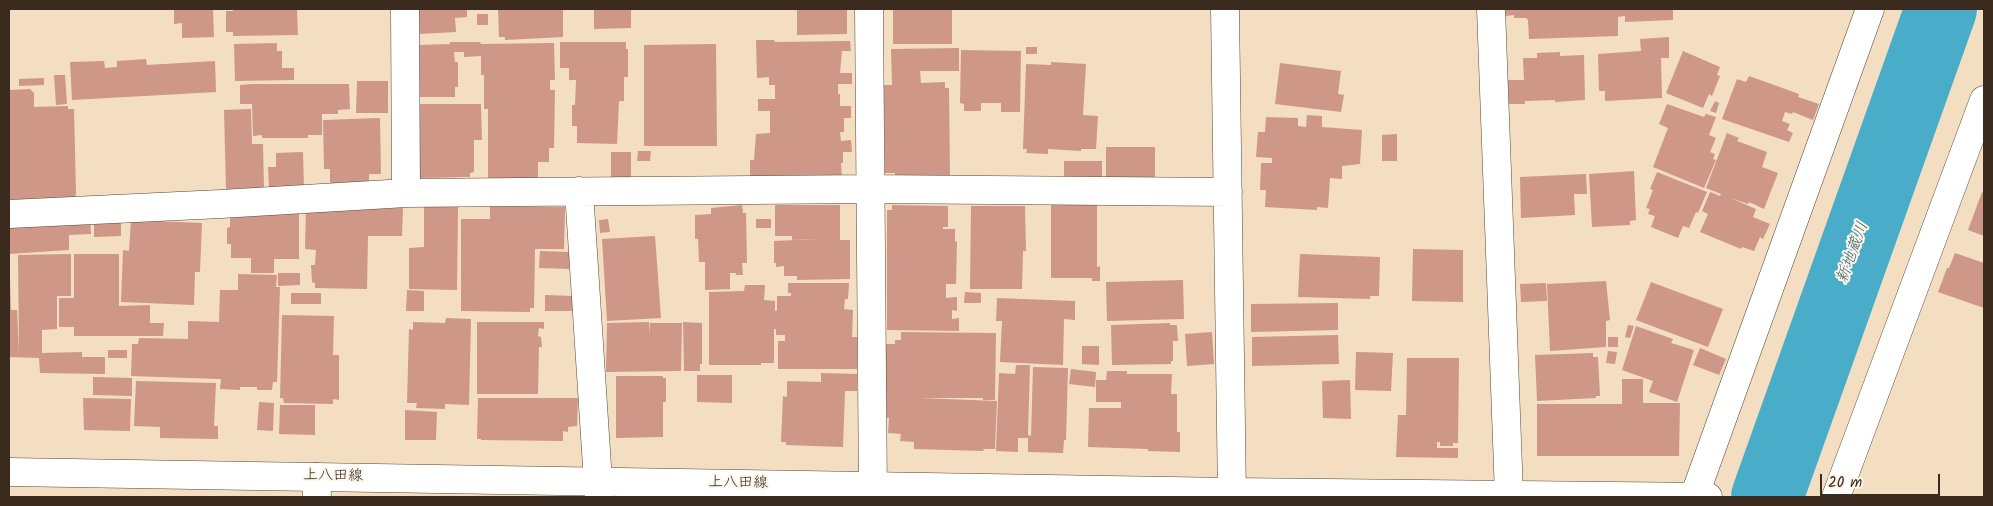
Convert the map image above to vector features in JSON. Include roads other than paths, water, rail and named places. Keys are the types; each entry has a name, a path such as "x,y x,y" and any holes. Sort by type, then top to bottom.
{"street":[{"path":"405,9 406,193"},
{"path":"869,9 873,491"},
{"path":"1226,9 1232,494"},
{"path":"1491,9 1509,495"},
{"path":"1694,497 1870,9"},
{"path":"1836,497 1984,100"},
{"path":"9,214 406,193 869,189 1228,192"},
{"path":"579,191 598,489"},
{"name":"上八田線","path":"9,472 317,487 1708,497"}],"waterway":[{"name":"新地蔵川","path":"1767,497 1941,9"}]}
